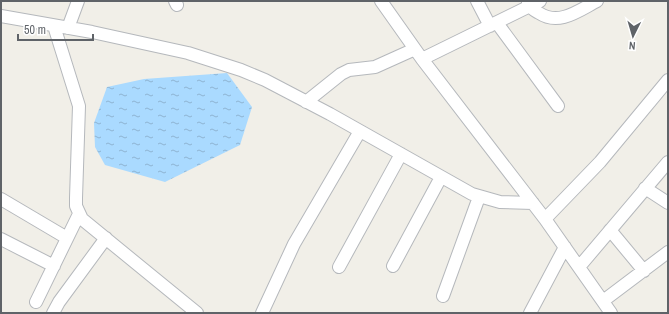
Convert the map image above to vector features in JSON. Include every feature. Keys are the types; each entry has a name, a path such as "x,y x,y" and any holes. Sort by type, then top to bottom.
{"street":[{"path":"68,28 78,1"},
{"path":"381,1 418,54 545,219 611,313"},
{"path":"477,1 493,25 558,106"},
{"path":"306,102 341,74 349,70 375,67 418,54 493,25 533,3 546,18 560,19 596,1"},
{"path":"1,16 68,28 188,53 216,62 265,80 479,197 500,202 533,203"},
{"path":"54,26 79,106 76,198 79,214 82,219 197,313"},
{"path":"545,219 600,162 668,80"},
{"path":"262,313 294,244 360,131"},
{"path":"339,267 401,154"},
{"path":"579,267 668,162"},
{"path":"393,266 442,177"},
{"path":"645,188 668,203"},
{"path":"443,296 479,197"},
{"path":"1,199 67,238"},
{"path":"36,302 79,214"},
{"path":"610,230 644,271"},
{"path":"53,313 59,302 106,238"},
{"path":"1,239 54,266"},
{"path":"530,313 565,247"},
{"path":"603,301 668,252"}],"water":[{"path":"227,73 252,107 240,145 165,182 105,165 95,147 94,123 107,87 144,79"}]}
